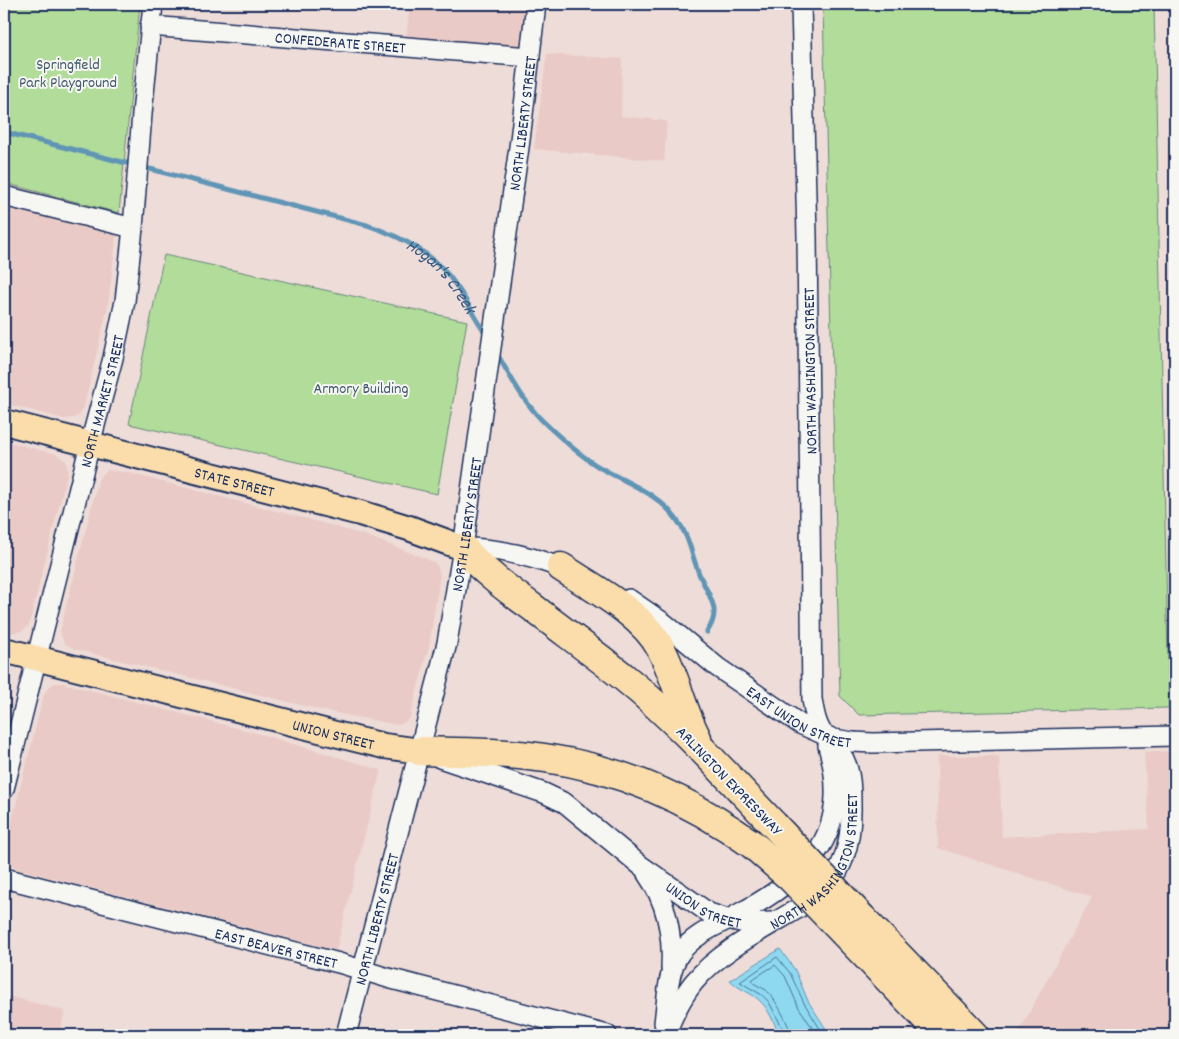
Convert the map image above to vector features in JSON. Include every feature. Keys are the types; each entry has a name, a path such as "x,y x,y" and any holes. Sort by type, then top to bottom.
{"highway":[{"name":"ARLINGTON EXPRESSWAY","path":"463,548 481,568 505,588 649,698 707,754 774,825 942,1035"},
{"path":"561,567 625,610 654,637 666,658 694,732 707,754"},
{"name":"ARLINGTON EXPRESSWAY","path":"420,751 480,752 528,756 590,767 635,782 678,800 719,822 753,845 853,926 976,1035"}],"main road":[{"name":"STATE STREET","path":"4,422 360,514 463,548"},
{"name":"UNION STREET","path":"4,650 369,743 420,751"}],"street":[{"name":"NORTH MARKET STREET","path":"4,789 115,348 125,301 153,4"},
{"name":"NORTH LIBERTY STREET","path":"346,1035 444,658 463,548 536,4"},
{"name":"NORTH WASHINGTON STREET","path":"664,1035 678,1004 700,975 720,958 810,902 822,892 841,864 850,839 849,773 840,753 825,735 817,720 812,699 807,236 801,4"},
{"name":"CONFEDERATE STREET","path":"150,26 530,57"},
{"path":"4,196 133,228"},
{"name":"EAST UNION STREET","path":"463,548 514,552 561,567 599,583 628,598 664,623 717,667 800,724 825,735 843,740 863,742 1175,736"},
{"name":"NORTH WASHINGTON STREET","path":"664,1035 670,979 674,965 682,951 700,935 746,910 790,881 810,861 823,843 832,822 836,796 833,766 825,735"},
{"name":"UNION STREET","path":"420,751 544,793 565,803 640,865 701,909 728,920 754,924 776,922"},
{"name":"UNION STREET","path":"640,865 653,883 667,918 671,940 670,979"},
{"name":"EAST BEAVER STREET","path":"4,878 607,1035"}],"shaded area":[{"path":"410,4 525,4 521,50 406,38"},
{"path":"547,54 622,59 621,116 667,121 664,161 534,149"},
{"path":"4,183 119,213 108,306 84,406 79,416 73,418 64,419 4,403"},
{"path":"4,441 56,454 66,461 68,470 29,625 22,631 11,633 4,631"},
{"path":"107,470 125,472 330,525 370,537 434,562 438,567 440,576 429,646 410,717 398,725 321,710 74,649 64,643 60,631 99,478"},
{"path":"55,683 63,683 260,734 381,770 336,950 17,869 9,864 4,856 5,847 44,694"},
{"path":"1175,751 1175,1035 1017,1035 1092,897 938,848 937,756 999,756 1002,837 1149,829 1144,752"},
{"path":"4,995 65,1011 59,1035 4,1035"}],"green space":[{"name":"Springfield Park Playground","path":"4,4 140,4 119,213 4,183"},
{"path":"1011,4 1154,4 1169,708 859,715 840,696 823,8"},
{"name":"Armory Building","path":"164,255 467,321 437,494 129,424"}],"water":[{"path":"780,949 795,970 808,1001 830,1035 780,1035 763,1004 730,980"}],"waterway":[{"name":"Hogan's Creek","path":"4,132 134,165"},
{"name":"Hogan's Creek","path":"142,167 367,225 393,235 429,256 449,275 487,336"},
{"name":"Hogan's Creek","path":"496,352 513,382 533,411 549,427 592,463 651,495 669,510 677,520 685,533 697,569 713,604 714,617 707,632"}]}
